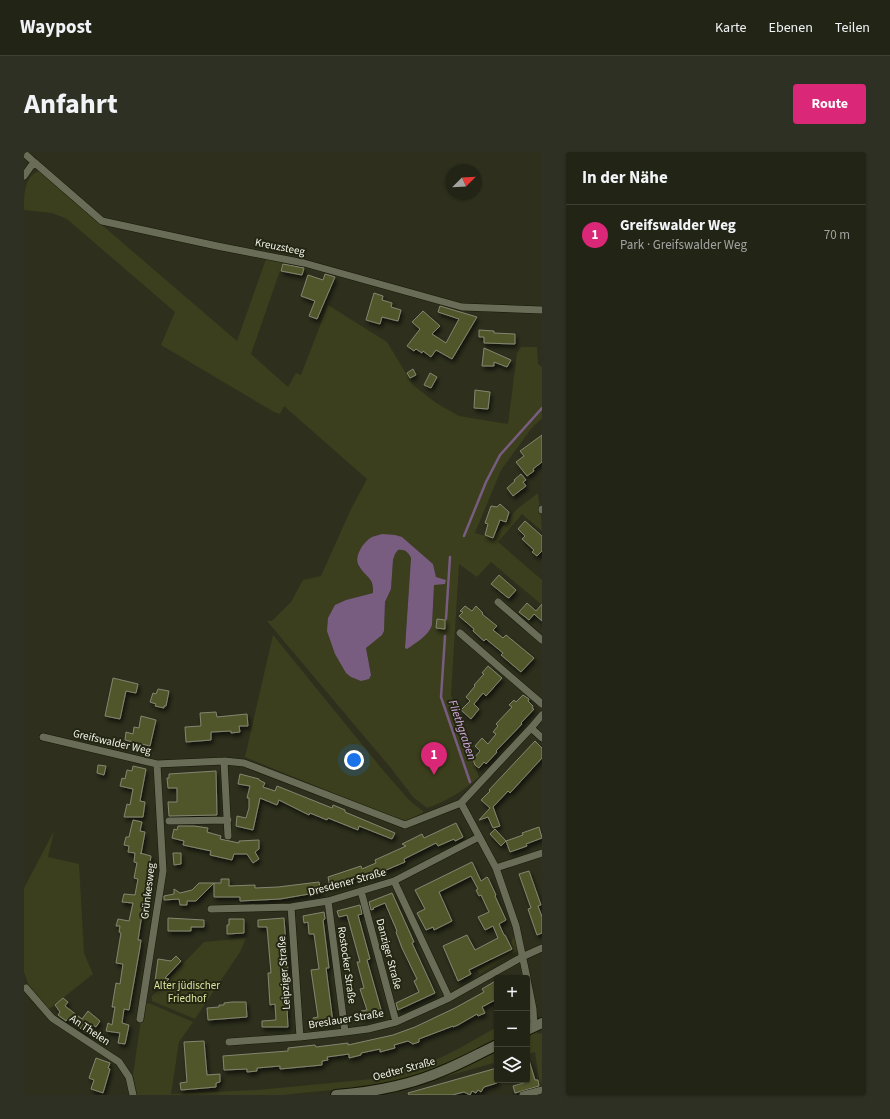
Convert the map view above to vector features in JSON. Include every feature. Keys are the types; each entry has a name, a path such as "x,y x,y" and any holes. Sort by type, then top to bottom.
{"main road":[{"name":"Oedter Straße","path":"336,1095 379,1089 427,1077 494,1046"}],"street":[{"name":"Kreuzsteeg","path":"24,153 102,221 210,245 304,263 462,307 542,310"},
{"path":"24,176 34,162"},
{"path":"498,602 542,640"},
{"path":"460,633 542,704"},
{"path":"526,975 516,926 496,868 461,803 542,715"},
{"path":"531,728 542,738"},
{"name":"Greifswalder Weg","path":"43,737 157,764 224,761 244,763 405,825 461,803"},
{"path":"224,761 228,836"},
{"name":"Grünkesweg","path":"140,1019 163,871 157,764"},
{"path":"169,821 228,820"},
{"name":"Dresdener Straße","path":"211,909 290,907 328,901 394,881 480,837"},
{"path":"496,868 542,853"},
{"path":"394,881 449,998"},
{"name":"Danziger Straße","path":"361,891 396,1022"},
{"name":"Rostocker Straße","path":"328,901 345,1032"},
{"name":"Leipziger Straße","path":"290,907 300,1037"},
{"name":"Breslauer Straße","path":"229,1042 345,1032 368,1029 396,1022 449,998 522,956 542,948"},
{"name":"An Thelen","path":"26,988 52,1018 119,1062 130,1076 134,1095"},
{"path":"530,994 534,1027"},
{"path":"523,1095 542,1090"}],"green space":[{"path":"39,171 237,341 266,259 283,262 251,354 288,387 296,373 301,375 328,305 387,342 413,385 436,403 459,416 508,424 517,353 521,347 537,347 538,364 542,367 542,418 531,429 501,470 475,533 493,538 517,509 538,493 542,531 522,514 498,542 542,580 542,605 491,562 477,577 459,564 451,695 479,777 461,791 448,799 427,808 413,797 390,767 267,621 272,621 291,602 303,580 321,576 351,509 367,479 284,406 280,414 274,412 161,345 175,312 67,219 52,213 24,210 26,187 30,177","holes":["402,537 433,564 436,577 446,580 434,585 432,625 405,648 411,558 406,551 398,550 393,560 391,589 385,602 384,631 366,648 371,675 339,660 335,654 346,600 373,593 372,584 358,565 357,559 359,552 366,542"]},
{"path":"273,635 382,769 409,800 424,812 407,821 401,821 245,757"},
{"path":"54,831 48,857 79,864 84,953 93,974 48,1010 29,986 24,972 24,888"},
{"path":"514,936 517,948 516,952 479,974 477,970 513,949 511,942"},
{"name":"Alter jüdischer Friedhof","path":"246,938 240,952 195,1019 152,1001 152,996 204,942"},
{"path":"146,1003 151,1004 193,1022 179,1042 171,1094 258,1090 372,1079 440,1058 494,1029 494,1040 467,1054 409,1079 382,1085 282,1095 137,1095 133,1075 143,1005"},
{"path":"536,1031 538,1034 542,1033 542,1086 540,1087 535,1052 530,1053 530,1034"},
{"path":"494,1051 494,1063 437,1079"}],"shaded area":[{"path":"382,534 402,537 433,564 436,577 446,580 445,584 434,585 432,625 430,629 425,636 407,649 405,648 411,558 406,551 398,550 393,560 391,589 385,602 384,631 382,635 366,648 371,675 369,679 361,681 346,673 335,654 327,631 328,618 335,605 346,600 373,593 371,581 359,566 357,558 360,550 369,539"}],"building":[{"path":"283,264 304,268 302,275 281,271"},
{"path":"325,274 335,277 317,319 309,316 315,301 301,296 308,275 323,280"},
{"path":"374,293 383,296 382,300 392,303 391,307 401,310 398,321 382,317 380,324 366,320"},
{"path":"440,306 477,317 452,359 436,350 431,357 423,351 422,353 416,349 414,351 407,346 420,329 412,322 423,311 440,326 432,334 446,343 459,319 438,312"},
{"path":"479,330 494,331 494,333 515,334 515,344 484,343 484,337 479,337"},
{"path":"484,348 511,360 507,367 494,362 494,366 482,366"},
{"path":"413,369 416,375 410,378 407,373"},
{"path":"430,373 437,377 431,388 424,385"},
{"path":"475,390 490,392 488,409 474,408"},
{"path":"542,435 542,462 527,476 516,462 524,456 520,451"},
{"path":"521,474 526,480 523,482 526,486 513,496 507,488"},
{"path":"500,504 509,512 506,522 500,520 493,538 485,535 488,524 485,523 491,506 497,507"},
{"path":"525,521 542,536 542,551 537,556 532,552 534,550 522,539 525,536 518,529"},
{"path":"499,575 516,590 509,598 491,584"},
{"path":"527,603 536,611 542,604 542,621 534,614 529,620 519,612"},
{"path":"465,606 472,611 476,606 483,613 482,614 497,626 493,630 503,638 506,635 534,658 521,672 501,655 503,653 486,639 484,641 473,631 474,629 459,616 463,612 460,611"},
{"path":"437,619 445,620 445,629 436,628"},
{"path":"488,666 502,678 486,696 483,693 474,704 479,709 471,719 461,710 470,701 466,697 484,674 482,673"},
{"path":"113,678 138,684 136,693 126,691 120,719 105,716"},
{"path":"158,689 169,691 166,706 164,706 164,708 155,706 156,704 150,702 153,693 156,694"},
{"path":"523,695 529,699 528,701 534,709 486,764 484,762 479,768 475,765 473,759 480,751 475,746 482,738 488,744 496,734 493,732 498,726 496,724 512,707 509,705 514,700 516,702"},
{"path":"216,712 217,717 247,714 248,726 239,726 240,732 211,732 211,740 186,742 185,727 201,726 200,713"},
{"path":"141,716 156,720 150,746 125,740 126,732 133,734 134,727 139,728"},
{"path":"535,741 542,748 542,758 510,793 508,791 493,807 500,826 493,828 488,817 479,820 490,808 481,800"},
{"path":"98,765 106,766 104,775 97,773"},
{"path":"133,766 146,769 140,801 145,802 143,817 124,817 127,804 130,805 133,789 120,786 122,778 125,779 127,770 132,771"},
{"path":"216,771 217,815 169,816 168,802 177,802 177,788 168,788 167,778 169,778 169,774"},
{"path":"240,774 259,779 265,783 263,787 275,791 277,786 332,808 333,805 345,810 345,812 395,833 392,839 359,826 358,830 328,818 327,820 310,813 309,815 279,800 277,805 260,798 253,830 236,826 237,816 246,818 249,808 249,798 247,798 250,786 238,784"},
{"path":"133,820 142,822 140,831 145,832 141,853 151,856 138,940 141,940 140,947 129,1010 124,1009 122,1023 129,1025 125,1044 118,1043 120,1033 106,1031 108,1023 112,1025 115,1007 112,1007 116,983 120,984 123,964 116,963 121,933 119,932 120,926 116,926 118,919 129,921 133,903 122,902 124,894 135,895 138,879 134,878 137,863 134,862 135,853 128,852 129,846 124,845 126,837 129,837"},
{"path":"456,823 463,837 438,846 436,843 404,859 405,862 372,876 371,874 330,887 328,877 361,866 362,869 376,863 375,860 406,846 402,844 422,834 424,838"},
{"path":"178,826 208,828 207,832 221,836 220,839 239,843 239,841 259,840 259,849 255,852 259,859 253,863 247,854 234,854 232,860 210,855 211,851 183,845 184,841 172,838 174,829 177,830"},
{"path":"539,827 542,838 526,844 527,846 510,852 506,841"},
{"path":"495,829 506,841 501,846 490,834"},
{"path":"173,853 181,853 181,864 174,865"},
{"path":"472,862 481,881 487,877 496,895 495,896 506,920 499,924 512,949 469,970 471,974 458,981 443,946 467,935 475,950 498,938 493,926 485,930 478,917 489,912 481,895 479,896 476,890 478,889 471,876 439,892 452,921 434,930 433,927 426,930 417,913 425,909 415,890"},
{"path":"529,871 541,905 538,906 542,917 542,933 537,935 528,909 531,908 519,874"},
{"path":"221,879 229,879 229,886 255,885 255,888 319,882 321,892 280,899 240,901 240,897 214,897 214,883 221,883"},
{"path":"199,883 214,883 196,901 187,901 187,905 180,905 179,899 164,900 164,896 174,894 174,889 180,893 192,890"},
{"path":"392,893 414,942 412,943 435,993 398,1010 396,1003 419,992 414,981 417,979 402,948 396,932 397,931 385,903 371,910 369,902"},
{"path":"360,905 362,914 358,915 370,959 367,960 382,1013 363,1018 361,1011 367,1010 360,989 364,988 357,962 360,962 347,915 339,917 337,911"},
{"path":"324,912 325,919 323,920 329,968 326,968 333,1022 314,1024 313,1018 318,1017 311,970 319,969 314,934 309,934 308,922 304,923 303,916"},
{"path":"168,918 204,920 204,927 191,927 191,931 168,931"},
{"path":"284,918 288,972 285,972 288,1027 262,1027 262,1021 276,1020 275,1004 270,1005 268,973 271,973 267,927 258,927 258,920"},
{"path":"229,919 244,919 244,933 227,934"},
{"path":"176,956 181,961 165,978 169,979 162,986 158,985 154,989 158,959 171,961"},
{"path":"494,982 494,1001 482,1007 485,1013 478,1016 477,1014 458,1025 419,1039 419,1042 413,1044 408,1041 394,1045 395,1048 380,1052 380,1049 361,1053 361,1055 349,1058 349,1054 327,1057 328,1060 322,1061 322,1065 280,1069 280,1066 257,1068 257,1071 247,1072 247,1069 224,1070 223,1056 288,1051 288,1048 315,1045 316,1047 348,1043 348,1045 393,1035 415,1027 455,1008 484,992 482,989"},
{"path":"63,998 68,1002 65,1006 82,1019 88,1011 100,1021 96,1027 93,1025 86,1033 68,1018 66,1021 58,1015 60,1012 55,1005"},
{"path":"246,1002 247,1017 208,1020 207,1008 219,1007 219,1005 224,1005 224,1003"},
{"path":"204,1041 207,1075 220,1074 220,1082 216,1083 216,1087 181,1090 180,1083 187,1082 184,1042"},
{"path":"96,1058 110,1063 108,1068 110,1069 103,1093 91,1089 94,1080 89,1078"},
{"path":"530,1063 535,1080 538,1080 539,1086 515,1093 513,1086 530,1083"},
{"path":"494,1069 494,1083 497,1083 484,1087 481,1092 478,1090 476,1093 472,1091 470,1095 464,1092 452,1095 409,1095 408,1093"}],"waterway":[{"name":"Fliethgraben","path":"464,536 486,482 500,455 542,408"},
{"name":"Fliethgraben","path":"446,619 450,557"},
{"name":"Fliethgraben","path":"445,636 441,697 470,782"}],"place":[{"name":"Greifswalder Weg","path":"434,775"}]}
